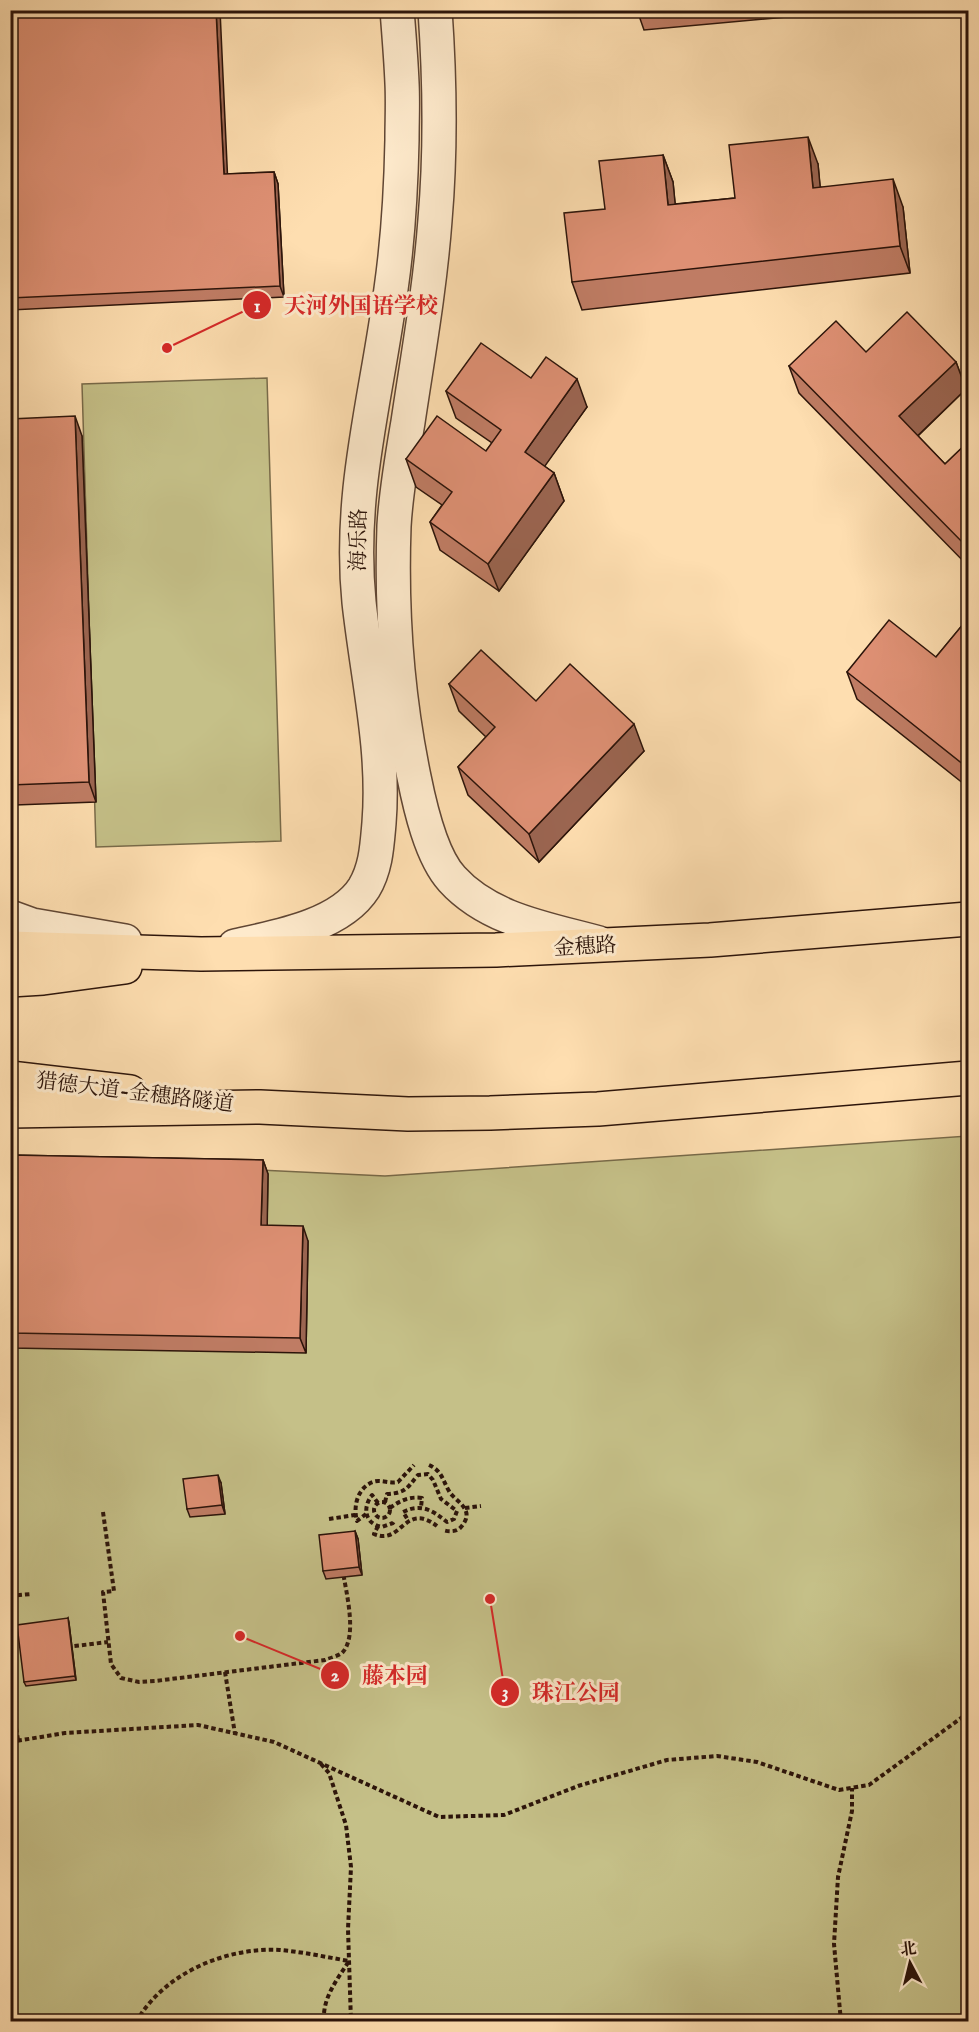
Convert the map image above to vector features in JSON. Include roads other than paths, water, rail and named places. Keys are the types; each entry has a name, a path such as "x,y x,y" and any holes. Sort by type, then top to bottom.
{"main road":[{"name":"金穗路","path":"201,954 496,950 606,945 710,940 969,919"},
{"path":"10,948 201,954"},
{"path":"10,980 106,970 201,954"},
{"name":"猎德大道-金穗路隧道","path":"10,1078 260,1107"},
{"path":"10,1111 260,1107 408,1113 490,1113 598,1109 969,1078"}],"street":[{"name":"海乐路","path":"201,954 278,936 314,924 345,909 363,888 376,859 380,806 380,759 359,604 356,552 362,466 392,286 401,185 403,86 397,10"},
{"name":"海乐路","path":"435,10 441,100 436,218 430,281 400,470 394,525 395,627 409,754 418,798 431,841 449,876 470,896 497,912 606,945"},
{"path":"10,917 32,925 201,954"}],"place":[{"name":"天河外国语学校","path":"167,348"},
{"name":"珠江公园","path":"490,1599"},
{"name":"藤本园","path":"240,1636"}]}
